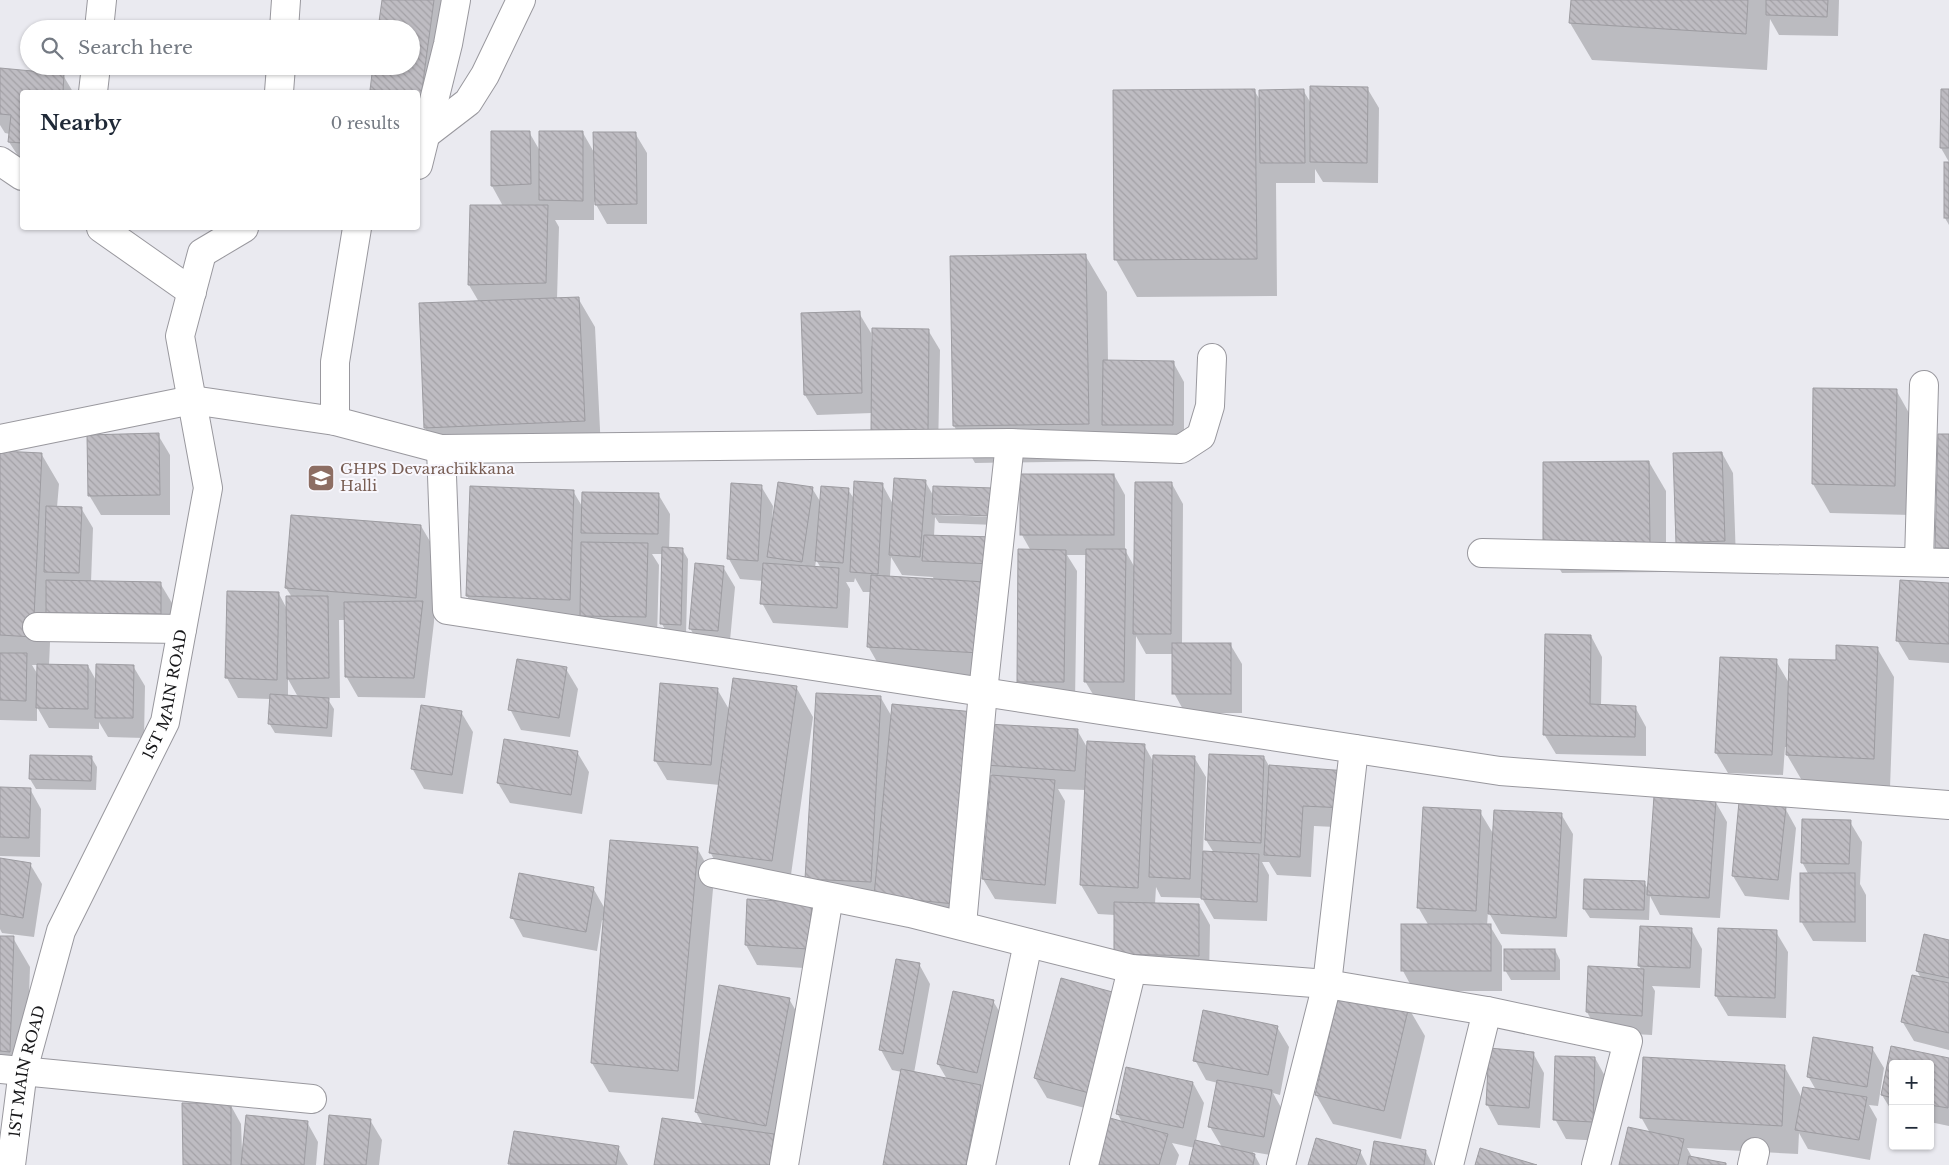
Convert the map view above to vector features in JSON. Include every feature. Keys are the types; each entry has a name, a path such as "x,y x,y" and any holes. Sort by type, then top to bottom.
{"street":[{"path":"100,20 102,0"},
{"path":"285,20 286,0"},
{"path":"420,156 448,44 456,0"},
{"path":"425,135 468,102 485,75 521,0"},
{"path":"93,90 95,75"},
{"path":"279,90 280,75"},
{"path":"0,161 20,175"},
{"path":"104,230 192,292"},
{"name":"1ST MAIN ROAD","path":"11,1165 12,1069 61,931 165,722 208,488 180,336 202,253 241,230"},
{"path":"335,421 335,362 357,230"},
{"path":"0,439 192,400 335,421 440,449 1010,443 1181,450 1201,436 1210,406 1212,358"},
{"path":"1919,562 1924,385"},
{"path":"962,925 983,692 1010,443"},
{"path":"440,449 447,610 1500,771 1949,805"},
{"path":"1482,553 1949,563"},
{"path":"37,626 182,629"},
{"path":"1281,1165 1327,984 1354,749"},
{"path":"713,873 962,925 1132,969 1327,984 1487,1011 1628,1041 1596,1165"},
{"path":"784,1165 830,897"},
{"path":"981,1165 1028,943"},
{"path":"1084,1165 1132,969"},
{"path":"1449,1165 1487,1011"},
{"path":"12,1069 312,1099"}],"building":[{"path":"382,0 434,0 421,97 420,90 370,90 372,75 420,75 420,20 379,20"},
{"path":"1571,0 1748,0 1746,34 1569,23"},
{"path":"1766,0 1828,0 1827,17 1766,15"},
{"path":"0,68 20,70 20,75 64,75 63,90 20,90 20,143 8,142 11,115 0,114"},
{"path":"1310,86 1368,87 1367,163 1310,162"},
{"path":"1255,89 1257,259 1114,260 1113,90"},
{"path":"1304,89 1305,163 1260,163 1259,90"},
{"path":"1941,89 1949,89 1949,148 1940,148"},
{"path":"491,131 530,131 531,184 491,186"},
{"path":"539,131 583,131 583,201 539,200"},
{"path":"593,132 636,132 637,204 595,205"},
{"path":"1944,162 1949,162 1949,218 1944,218"},
{"path":"470,205 548,205 546,283 468,285"},
{"path":"1086,254 1089,424 953,426 950,256"},
{"path":"579,297 585,421 424,428 419,303"},
{"path":"860,311 862,393 804,395 801,313"},
{"path":"872,328 929,329 928,432 871,431"},
{"path":"1103,360 1174,361 1173,425 1102,425"},
{"path":"1813,388 1897,389 1895,486 1812,484"},
{"path":"159,433 160,495 88,496 87,435"},
{"path":"1938,434 1949,434 1949,548 1935,548"},
{"path":"0,451 42,453 33,637 0,635"},
{"path":"1722,452 1725,541 1676,543 1673,453"},
{"path":"1649,461 1650,543 1543,544 1543,462"},
{"path":"1020,474 1114,474 1114,535 1020,535"},
{"path":"894,478 926,480 920,557 889,555"},
{"path":"854,481 883,483 878,574 850,572"},
{"path":"778,482 813,487 802,562 767,557"},
{"path":"1135,482 1172,482 1171,634 1133,634"},
{"path":"731,483 762,485 758,561 727,559"},
{"path":"470,486 574,490 570,600 466,596"},
{"path":"821,486 849,488 843,563 815,561"},
{"path":"933,486 993,488 992,516 932,514"},
{"path":"582,492 659,493 658,534 581,533"},
{"path":"46,506 82,507 79,573 44,572"},
{"path":"291,515 421,525 416,598 285,588"},
{"path":"924,535 995,537 993,564 922,561"},
{"path":"581,542 648,543 646,617 580,616"},
{"path":"662,547 683,548 681,625 660,624"},
{"path":"1018,549 1066,550 1064,682 1017,682"},
{"path":"1086,549 1126,549 1124,682 1084,682"},
{"path":"695,563 724,566 718,631 689,629"},
{"path":"763,563 839,568 837,608 760,604"},
{"path":"871,575 985,582 981,653 867,647"},
{"path":"46,580 161,582 161,614 46,613"},
{"path":"1900,580 1949,583 1949,644 1896,641"},
{"path":"227,591 279,592 277,680 225,678"},
{"path":"286,596 328,596 329,678 287,679"},
{"path":"423,601 414,678 345,677 344,602"},
{"path":"1545,634 1591,635 1590,704 1636,706 1635,737 1543,735"},
{"path":"1172,643 1231,643 1231,694 1172,694"},
{"path":"1836,645 1878,647 1874,759 1786,755 1789,659 1836,660"},
{"path":"0,653 27,653 26,701 0,700"},
{"path":"1720,657 1777,659 1772,755 1715,753"},
{"path":"517,659 567,667 559,718 508,710"},
{"path":"37,664 88,665 88,709 36,708"},
{"path":"96,664 134,665 133,718 95,718"},
{"path":"733,678 797,686 772,861 709,853"},
{"path":"660,683 718,688 711,765 654,761"},
{"path":"816,693 881,696 871,882 805,879"},
{"path":"270,694 329,698 327,728 268,724"},
{"path":"892,704 974,712 955,904 874,896"},
{"path":"421,705 462,711 452,775 411,769"},
{"path":"987,724 1078,729 1075,771 985,765"},
{"path":"504,739 578,751 571,795 497,783"},
{"path":"1087,741 1145,744 1138,888 1080,885"},
{"path":"1209,754 1264,756 1261,843 1205,840"},
{"path":"30,755 92,756 91,781 29,779"},
{"path":"1153,755 1195,756 1190,879 1149,877"},
{"path":"1269,765 1347,771 1345,808 1303,806 1300,857 1264,855"},
{"path":"991,775 1055,780 1045,885 982,879"},
{"path":"0,787 31,788 29,838 0,837"},
{"path":"1654,796 1716,800 1709,898 1647,895"},
{"path":"1739,802 1786,807 1778,880 1732,876"},
{"path":"1423,807 1481,810 1476,911 1417,908"},
{"path":"1494,810 1562,813 1556,918 1488,914"},
{"path":"1802,819 1851,820 1849,864 1801,863"},
{"path":"610,840 698,847 678,1071 591,1063"},
{"path":"1203,851 1259,854 1257,902 1201,899"},
{"path":"0,858 31,863 23,918 0,914"},
{"path":"519,873 594,887 586,932 510,918"},
{"path":"1800,873 1855,873 1855,922 1800,922"},
{"path":"1584,879 1645,881 1644,910 1583,909"},
{"path":"747,899 812,903 808,949 745,945"},
{"path":"1114,902 1199,904 1199,956 1114,954"},
{"path":"1401,924 1491,924 1491,971 1401,971"},
{"path":"1640,926 1692,928 1690,968 1638,966"},
{"path":"1718,928 1777,930 1775,998 1715,996"},
{"path":"1924,934 1949,940 1949,978 1916,971"},
{"path":"0,936 14,936 10,1052 0,1051"},
{"path":"1504,949 1555,949 1555,971 1504,971"},
{"path":"896,959 920,963 903,1054 879,1050"},
{"path":"1588,966 1644,969 1642,1016 1586,1012"},
{"path":"1912,975 1949,983 1949,1033 1901,1022"},
{"path":"1061,978 1116,993 1089,1093 1034,1078"},
{"path":"719,985 790,998 766,1126 695,1112"},
{"path":"1340,989 1409,1006 1384,1111 1315,1095"},
{"path":"953,991 994,1000 977,1073 937,1064"},
{"path":"1203,1010 1278,1026 1268,1075 1193,1061"},
{"path":"1813,1037 1873,1047 1867,1087 1807,1077"},
{"path":"1891,1046 1949,1058 1948,1108 1934,1106 1934,1060 1889,1060 1889,1097 1881,1095"},
{"path":"1489,1048 1534,1052 1529,1108 1486,1105"},
{"path":"1555,1056 1595,1057 1593,1122 1553,1120"},
{"path":"1643,1057 1785,1065 1782,1126 1640,1118"},
{"path":"1126,1067 1193,1082 1183,1128 1116,1114"},
{"path":"901,1069 981,1085 966,1165 883,1165"},
{"path":"1217,1080 1272,1090 1264,1137 1208,1127"},
{"path":"1803,1087 1867,1097 1859,1140 1795,1130"},
{"path":"182,1103 231,1103 231,1165 183,1165"},
{"path":"246,1115 308,1121 304,1165 241,1165"},
{"path":"329,1115 371,1119 366,1165 324,1165"},
{"path":"662,1118 774,1134 770,1165 654,1165"},
{"path":"1110,1118 1168,1134 1159,1165 1096,1165"},
{"path":"1628,1127 1684,1139 1678,1165 1619,1165"},
{"path":"514,1131 619,1146 616,1165 508,1164"},
{"path":"1316,1138 1361,1150 1356,1165 1308,1165"},
{"path":"1195,1140 1255,1154 1253,1165 1189,1165"},
{"path":"1374,1141 1426,1150 1424,1165 1370,1165"},
{"path":"1480,1148 1537,1165 1475,1165"},
{"path":"1689,1156 1726,1163 1726,1165 1687,1165"}],"place":[{"name":"GHPS Devarachikkana Halli","path":"321,478"}]}
